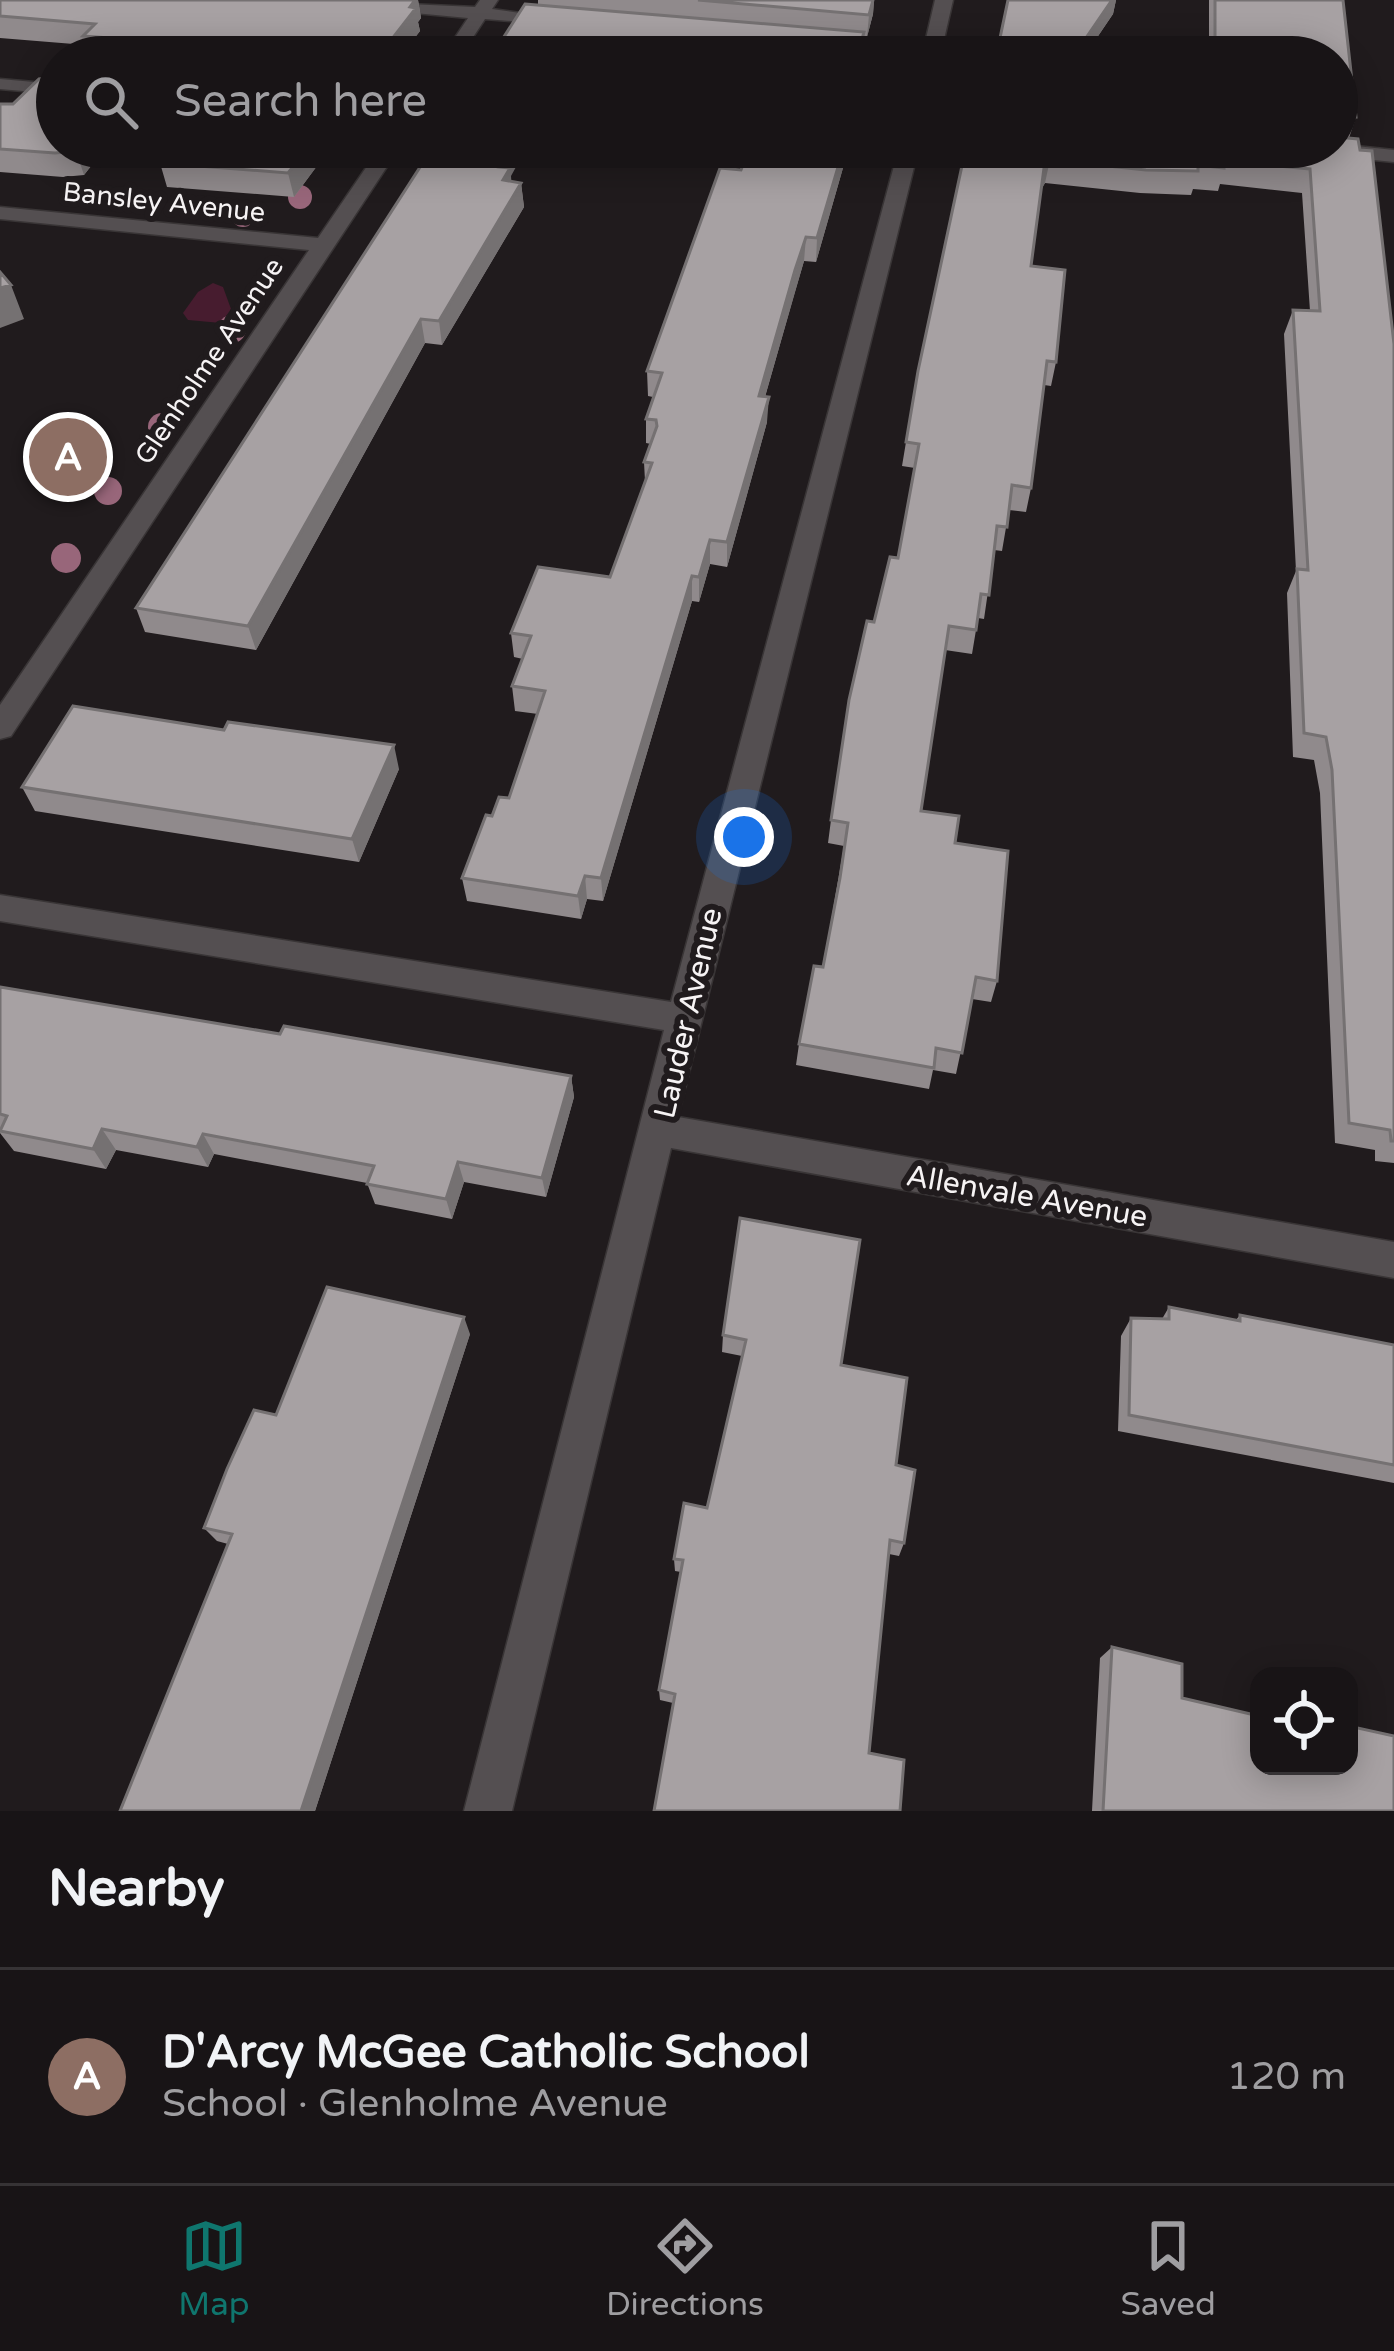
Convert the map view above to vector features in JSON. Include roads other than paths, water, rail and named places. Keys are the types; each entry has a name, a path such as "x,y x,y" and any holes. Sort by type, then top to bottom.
{"street":[{"path":"328,0 486,6 583,22"},
{"path":"935,36 944,0"},
{"path":"465,36 486,6"},
{"path":"1358,152 1394,156"},
{"name":"Glenholme Avenue","path":"0,728 9,699 375,168"},
{"name":"Lauder Avenue","path":"488,1811 661,1130 684,1019 904,168"},
{"name":"Bansley Avenue","path":"0,213 322,245"},
{"path":"0,908 684,1019"},
{"name":"Allenvale Avenue","path":"661,1130 1394,1260"}],"lane":[{"path":"0,85 36,87"}],"place":[{"name":"D'Arcy McGee Catholic School","path":"68,457"}]}
